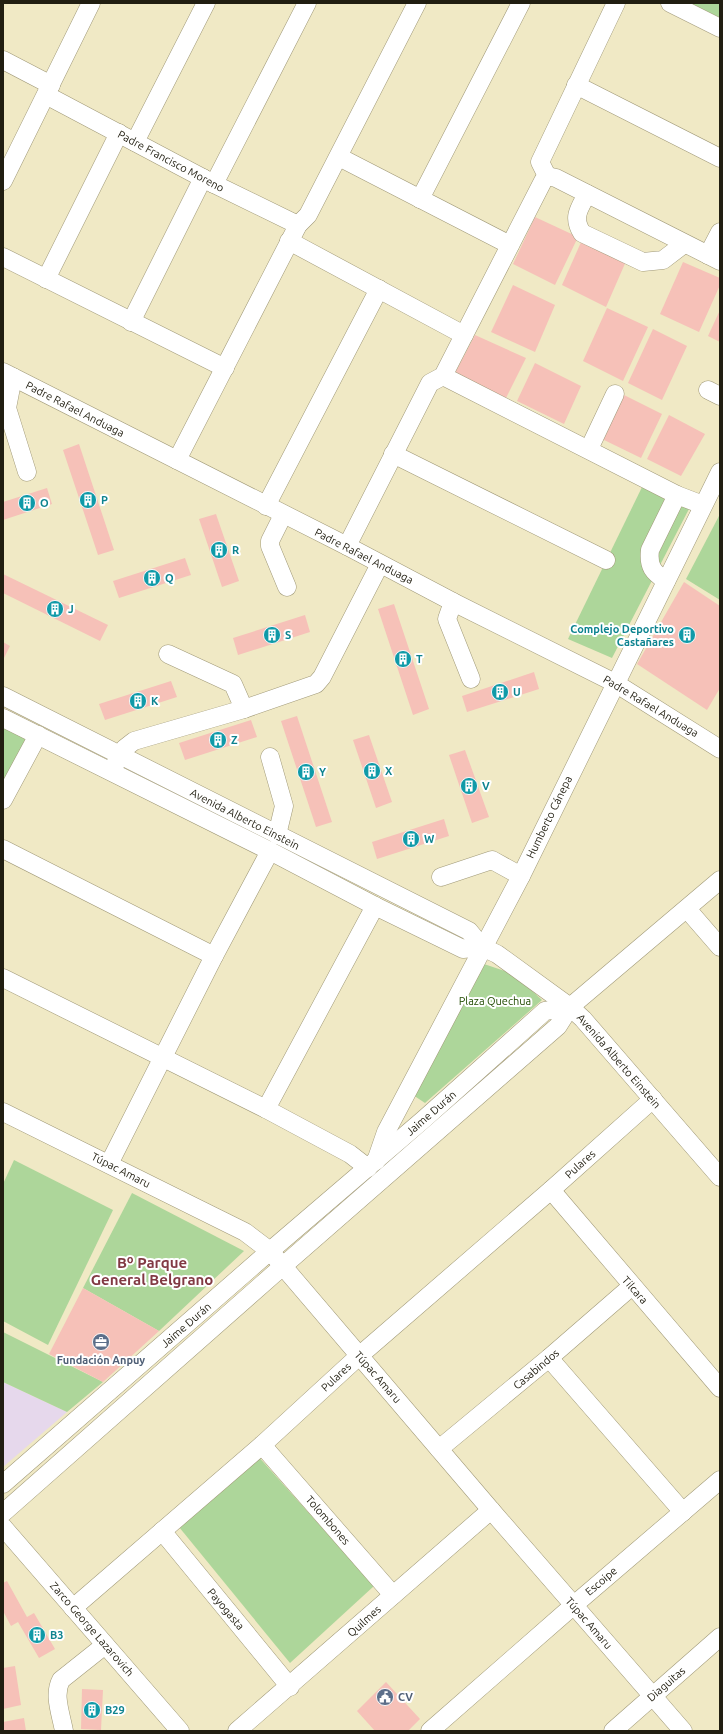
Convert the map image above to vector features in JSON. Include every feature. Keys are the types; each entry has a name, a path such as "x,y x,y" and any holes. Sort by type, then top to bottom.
{"street":[{"path":"3,181 91,3"},
{"path":"135,142 206,3"},
{"path":"132,322 307,3"},
{"path":"420,199 521,3"},
{"path":"547,176 540,162 616,3"},
{"path":"670,3 720,28"},
{"path":"177,460 298,225 308,215 339,157 414,4"},
{"name":"Padre Francisco Moreno","path":"3,60 119,134 298,225"},
{"path":"576,85 720,158"},
{"path":"46,279 119,134"},
{"path":"339,157 510,245"},
{"path":"547,176 556,178 714,258 720,232"},
{"path":"347,546 430,383 443,376 543,181 547,176"},
{"path":"587,194 576,214 578,227 582,233 643,262 663,260 684,244"},
{"path":"289,242 464,335"},
{"path":"3,257 224,368"},
{"path":"266,506 379,289"},
{"path":"8,374 7,408 27,472"},
{"name":"Padre Rafael Anduaga","path":"8,374 347,546 452,602 615,683 720,749"},
{"path":"443,376 678,495 704,505"},
{"path":"589,449 615,394"},
{"path":"393,454 606,560"},
{"name":"Humberto Cánepa","path":"372,1164 386,1132 521,876 720,472"},
{"path":"666,581 654,572 649,558 650,550 678,495"},
{"path":"283,514 270,541 270,546 287,587"},
{"path":"116,764 129,744 134,741 244,709 316,684 322,677 380,564"},
{"path":"452,602 447,619 471,679"},
{"path":"168,654 233,684 244,709"},
{"name":"Avenida Alberto Einstein","path":"3,696 116,764 274,843 469,931 482,948 506,960 583,1018 720,1177"},
{"name":"Avenida Alberto Einstein","path":"3,718 38,735 116,764"},
{"path":"3,800 38,735"},
{"path":"109,1164 214,956 274,843 284,806 270,757"},
{"name":"Avenida Alberto Einstein","path":"274,843 375,906 463,949 482,948"},
{"path":"3,849 214,956"},
{"path":"441,877 492,860 521,876"},
{"path":"570,1007 720,880"},
{"path":"266,1109 375,906"},
{"path":"687,909 720,947"},
{"path":"3,978 163,1057 372,1164"},
{"name":"Jaime Durán","path":"3,1484 545,1012 570,1007"},
{"name":"Jaime Durán","path":"3,1514 283,1266 558,1026 570,1007"},
{"name":"Pulares","path":"73,1608 262,1445 360,1356 653,1099"},
{"name":"Túpac Amaru","path":"3,1112 245,1232 270,1251 491,1510 683,1731"},
{"name":"Tilcara","path":"551,1190 720,1388"},
{"name":"Casabindos","path":"439,1449 549,1358 632,1286"},
{"path":"549,1358 683,1512"},
{"name":"Tolombones","path":"262,1445 393,1595"},
{"name":"Escoipe","path":"430,1731 720,1480"},
{"name":"Quilmes","path":"237,1731 491,1510"},
{"name":"Zarco George Lazarovich","path":"3,1527 180,1731"},
{"name":"Payogasta","path":"162,1531 290,1686"},
{"name":"Diaguitas","path":"613,1731 720,1637"},
{"path":"64,1731 57,1694 58,1687 62,1680 105,1645"}],"shaded area":[{"path":"3,1382 67,1412 3,1467"}],"green space":[{"path":"675,3 720,3 720,26"},
{"path":"644,483 690,507 612,658 568,639"},
{"path":"720,514 720,600 686,579"},
{"path":"3,727 34,742 3,800"},
{"name":"Plaza Quechua","path":"481,963 514,974 542,1000 425,1103 413,1095"},
{"path":"14,1160 113,1210 48,1345 3,1321 3,1184"},
{"path":"132,1193 244,1251 159,1331 83,1288"},
{"path":"3,1332 103,1382 67,1412 3,1382"},
{"path":"257,1455 374,1586 290,1663 179,1527"}],"building":[{"path":"535,217 578,237 555,285 513,264"},
{"path":"582,240 627,259 606,307 562,285"},
{"path":"683,262 720,278 720,285 699,332 660,314"},
{"path":"513,285 555,305 535,352 491,332"},
{"path":"607,308 648,327 623,381 583,361"},
{"path":"720,310 720,342 708,336"},
{"path":"653,329 687,346 662,400 628,383"},
{"path":"475,335 526,358 506,398 455,373"},
{"path":"535,363 581,386 564,424 517,401"},
{"path":"622,394 662,414 641,458 602,439"},
{"path":"669,415 705,434 681,476 647,459"},
{"name":"P","path":"79,444 114,550 98,555 63,450"},
{"name":"O","path":"47,488 52,504 3,520 3,502"},
{"name":"R","path":"216,514 239,581 222,587 199,519"},
{"name":"Q","path":"185,558 191,575 119,598 113,581"},
{"name":"J","path":"3,574 108,625 100,641 3,593"},
{"name":"Complejo Deportivo Castañares","path":"684,582 720,606 720,688 707,710 637,664"},
{"name":"T","path":"394,604 429,709 413,715 378,609"},
{"name":"S","path":"305,615 310,632 238,655 233,638"},
{"path":"3,642 10,646 3,660"},
{"name":"U","path":"534,672 539,689 467,712 462,696"},
{"name":"K","path":"171,681 177,697 105,720 99,704"},
{"name":"Y","path":"297,716 332,822 316,827 281,721"},
{"name":"Z","path":"251,720 257,737 185,760 179,743"},
{"name":"X","path":"369,735 392,802 376,808 353,740"},
{"name":"V","path":"465,750 489,817 472,823 449,755"},
{"name":"W","path":"444,819 449,836 377,859 372,842"},
{"name":"Fundación Anpuy","path":"83,1288 159,1331 103,1382 49,1354"},
{"path":"7,1581 27,1617 34,1613 55,1649 39,1658 18,1622 11,1626 3,1611 3,1583"},
{"path":"15,1666 21,1705 3,1709 3,1668"},
{"name":"CV","path":"386,1682 420,1719 408,1731 375,1731 357,1711"},
{"name":"B29","path":"82,1689 103,1690 101,1730 81,1729"},
{"path":"24,1718 26,1731 3,1731 3,1722"}],"place":[{"name":"P","path":"88,500"},
{"name":"O","path":"27,503"},
{"name":"R","path":"219,550"},
{"name":"Q","path":"152,578"},
{"name":"J","path":"55,609"},
{"name":"S","path":"272,635"},
{"name":"Complejo Deportivo Castañares","path":"687,635"},
{"name":"T","path":"403,659"},
{"name":"U","path":"500,692"},
{"name":"K","path":"138,701"},
{"name":"Z","path":"218,740"},
{"name":"X","path":"372,771"},
{"name":"Y","path":"306,772"},
{"name":"V","path":"469,786"},
{"name":"W","path":"411,839"},
{"name":"Fundación Anpuy","path":"101,1342"},
{"name":"B3","path":"37,1635"},
{"name":"CV","path":"385,1697"},
{"name":"B29","path":"92,1710"}],"district":[{"name":"Bº Parque General Belgrano","path":"152,1270"}]}
